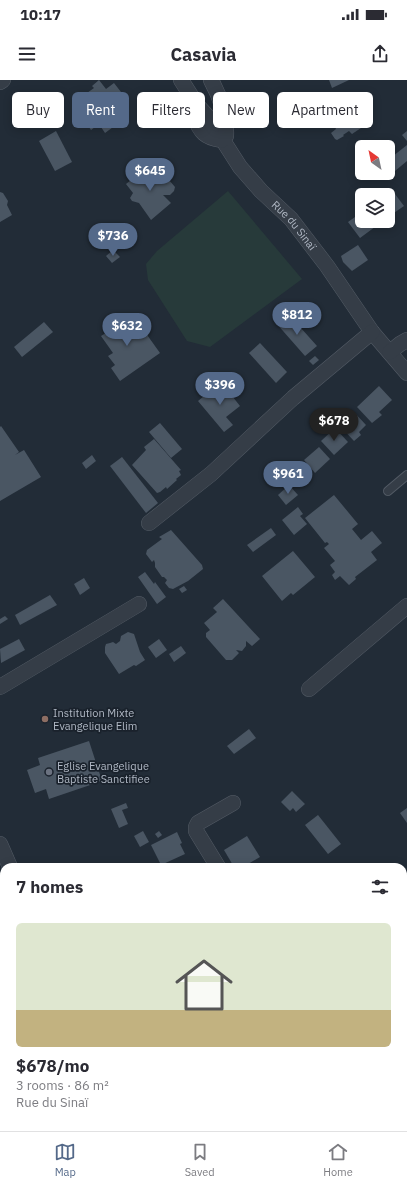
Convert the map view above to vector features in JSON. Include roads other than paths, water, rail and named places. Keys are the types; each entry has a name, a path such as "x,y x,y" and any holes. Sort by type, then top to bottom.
{"street":[{"name":"Rue du Sinaï","path":"181,80 189,92"},
{"path":"200,92 212,80 220,97 227,122 226,136 222,140"},
{"name":"Rue du Sinaï","path":"205,113 240,167 290,218 313,246 372,332 407,373"},
{"path":"149,523 211,474 293,398 372,332"},
{"path":"390,352 407,340"},
{"path":"0,687 139,604"},
{"path":"309,689 407,606"},
{"path":"216,863 196,831 196,827 198,823 233,803"},
{"path":"0,844 8,863"}],"lane":[{"path":"388,491 407,476"}],"place":[{"name":"Institution Mixte Evangelique Elim","path":"45,719"},
{"name":"Eglise Evangelique Baptiste Sanctifiee","path":"49,772"}]}
